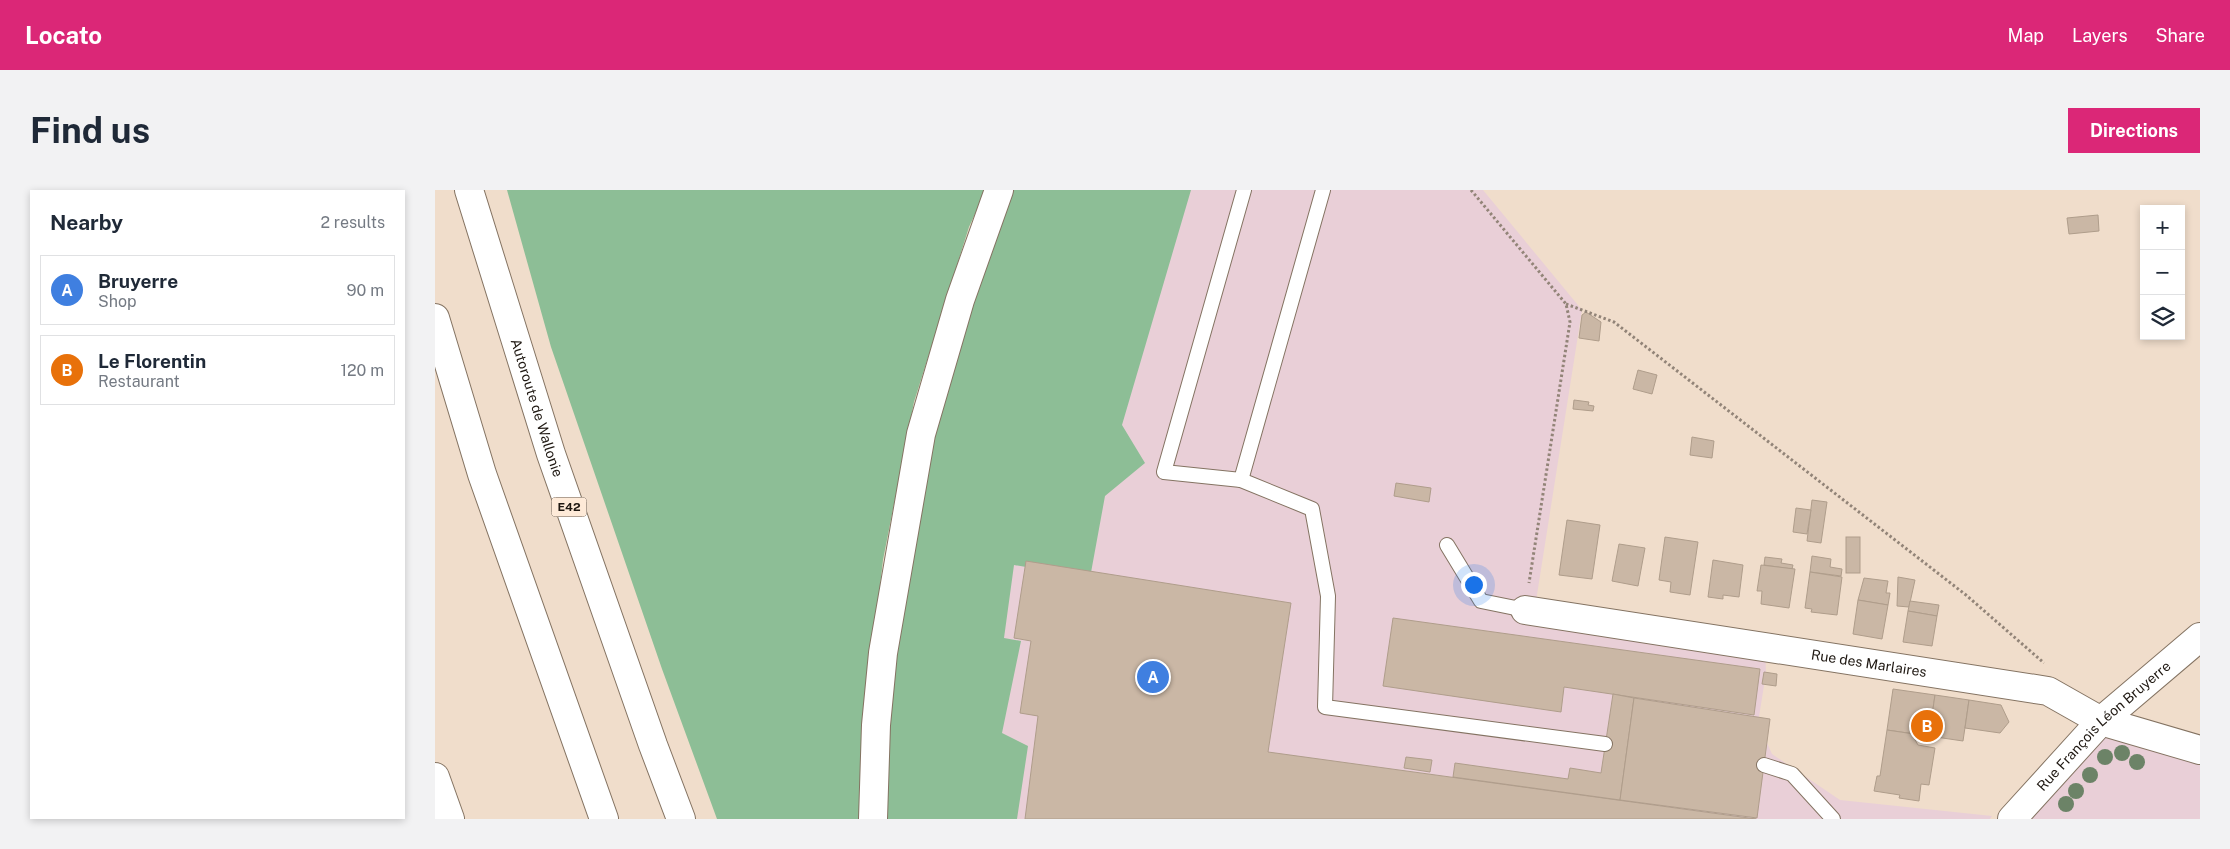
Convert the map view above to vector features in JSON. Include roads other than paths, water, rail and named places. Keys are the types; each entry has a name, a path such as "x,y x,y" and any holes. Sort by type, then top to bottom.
{"main road":[{"name":"Autoroute de Wallonie","path":"469,190 551,454 649,735 681,819"},
{"path":"873,819 876,725 883,653 921,434 960,300 999,190"},
{"path":"435,318 482,474 604,819"},
{"name":"Rue des Marlaires","path":"1525,610 2048,691 2101,721 2200,750"},
{"name":"Rue François Léon Bruyerre","path":"2012,819 2101,721 2200,637"},
{"path":"435,777 450,819"}],"lane":[{"path":"1245,190 1164,472 1241,480 1312,509 1328,596 1325,707 1605,744"},
{"path":"1241,480 1323,190"},
{"path":"1447,544 1481,601 1525,610"},
{"path":"1763,764 1792,774 1833,819"}],"place":[{"name":"Bruyerre","path":"1153,677"},
{"name":"Le Florentin","path":"1927,726"}]}
